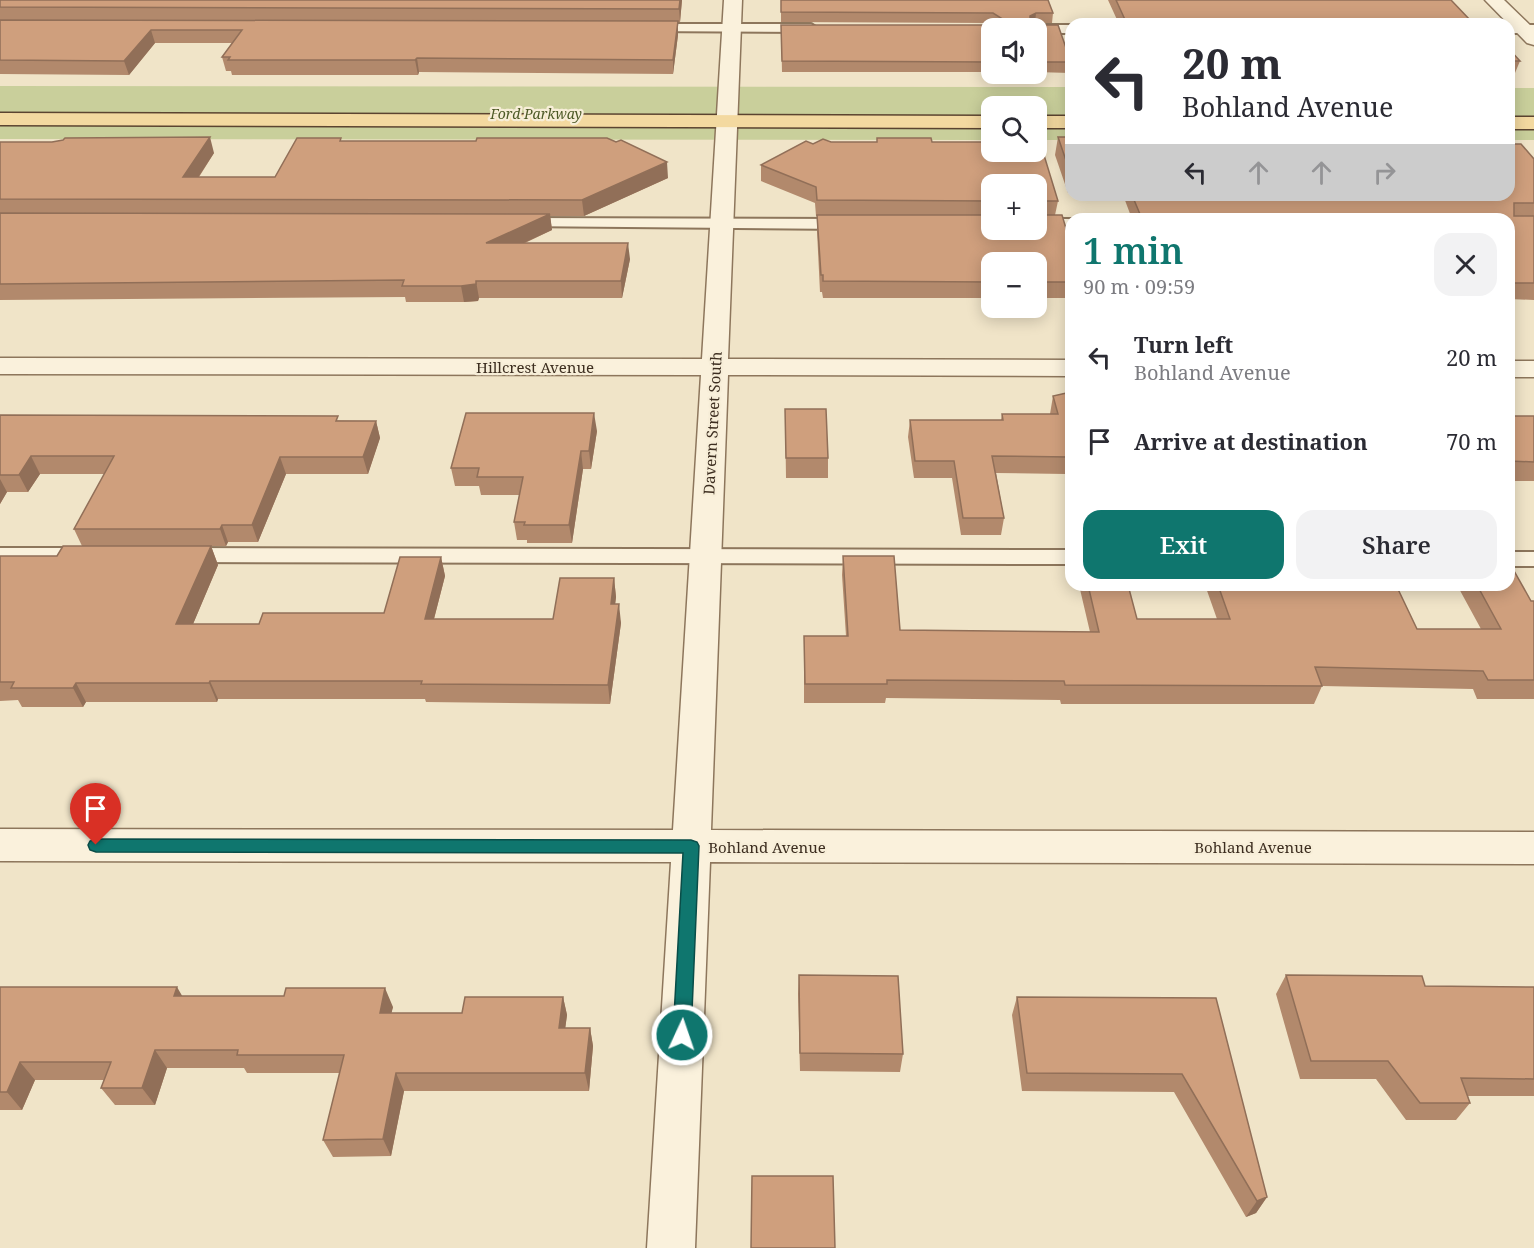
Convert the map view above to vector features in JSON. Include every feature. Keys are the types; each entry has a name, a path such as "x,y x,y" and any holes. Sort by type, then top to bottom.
{"main road":[{"path":"0,105 727,113 981,122"},
{"path":"0,119 727,113 981,106"},
{"path":"1047,107 1065,107"},
{"path":"1515,108 1534,108"},
{"path":"1047,122 1065,122"},
{"path":"1515,123 1534,123"}],"street":[{"name":"Davern Street South","path":"671,1248 733,0"},
{"path":"1494,0 1511,18"},
{"name":"Hillcrest Avenue","path":"0,366 1065,368"},
{"path":"1515,369 1534,369"},
{"name":"Bohland Avenue","path":"0,845 1534,848"}],"lane":[{"path":"634,28 819,28"},
{"path":"1047,29 1065,29"},
{"path":"509,223 862,224"},
{"path":"1047,224 1065,224"},
{"path":"0,555 106,555"},
{"path":"165,555 1065,557"},
{"path":"1515,559 1534,559"}],"green space":[{"name":"Ford Parkway","path":"0,86 1065,87 1065,140 1047,140 1047,96 981,96 981,140 0,139"},
{"path":"1515,88 1534,88 1534,140 1515,140"}],"building":[{"path":"0,0 680,0 679,9 0,7"},
{"path":"781,0 1048,0 1053,13 1036,13 1030,18 1001,18 993,13 781,12"},
{"path":"1116,0 1451,0 1468,18 1124,18"},
{"path":"0,20 678,21 673,60 417,58 415,60 228,60 230,57 222,57 242,30 151,30 124,61 0,60"},
{"path":"781,25 981,25 981,62 782,61"},
{"path":"1047,25 1058,25 1065,45 1065,62 1047,62"},
{"path":"210,137 183,177 275,177 297,138 341,138 340,141 476,141 477,138 607,138 616,142 621,140 667,162 582,200 0,199 0,142 52,142 65,138"},
{"path":"1058,137 1065,137 1065,157"},
{"path":"877,138 931,138 932,142 981,142 981,162 1046,162 1058,201 1047,201 1047,174 981,174 981,201 817,200 816,187 761,165 806,141 813,144 823,139 831,142 877,142"},
{"path":"1515,144 1521,144 1534,159 1534,203 1514,203 1514,213 1140,213 1134,201 1515,201"},
{"path":"0,213 550,214 486,243 628,243 621,281 476,281 476,284 461,286 402,286 404,280 0,284"},
{"path":"817,215 981,215 981,240 1047,240 1047,215 1062,215 1065,225 1065,282 1047,282 1047,252 981,252 981,282 823,281"},
{"path":"1515,216 1534,216 1534,283 1515,283"},
{"path":"1065,393 1065,457 992,456 1004,518 963,518 954,461 915,461 910,420 1003,420 1002,414 1058,414 1053,396"},
{"path":"785,409 826,409 828,458 786,458"},
{"path":"466,413 594,413 589,451 581,451 569,525 524,525 525,522 514,522 523,477 477,477 479,468 451,468"},
{"path":"0,415 338,416 336,421 376,421 363,457 280,457 252,525 222,525 220,529 74,529 114,456 31,456 19,475 0,475"},
{"path":"1515,416 1534,416 1534,462 1515,461"},
{"path":"63,546 211,546 176,624 259,624 263,613 384,613 400,557 441,557 425,619 553,619 560,578 614,578 611,604 619,604 608,685 421,684 422,681 210,681 209,683 76,683 73,688 11,688 14,682 0,682 0,556 57,556"},
{"path":"843,556 894,556 900,630 1099,632 1089,591 1130,591 1137,619 1230,619 1220,591 1399,591 1417,629 1501,629 1480,591 1515,591 1515,573 1531,601 1534,601 1534,680 1488,680 1483,671 1315,667 1322,686 1065,685 1064,681 887,680 887,684 805,684 804,636 848,636"},
{"path":"799,975 898,976 903,1054 800,1053"},
{"path":"1286,975 1422,976 1425,986 1534,987 1534,1079 1461,1078 1470,1103 1420,1103 1388,1061 1311,1061"},
{"path":"0,987 177,987 174,996 284,996 286,988 385,988 380,1013 462,1013 465,997 563,997 559,1028 590,1028 585,1073 396,1073 383,1139 323,1140 344,1055 237,1055 238,1050 155,1050 142,1088 101,1088 111,1062 20,1062 7,1092 0,1092"},
{"path":"1017,997 1216,998 1267,1197 1257,1201 1182,1074 1027,1073"},
{"path":"752,1176 833,1176 835,1248 751,1248"}],"route":[{"path":"96,845 691,846 682,1035"}]}
